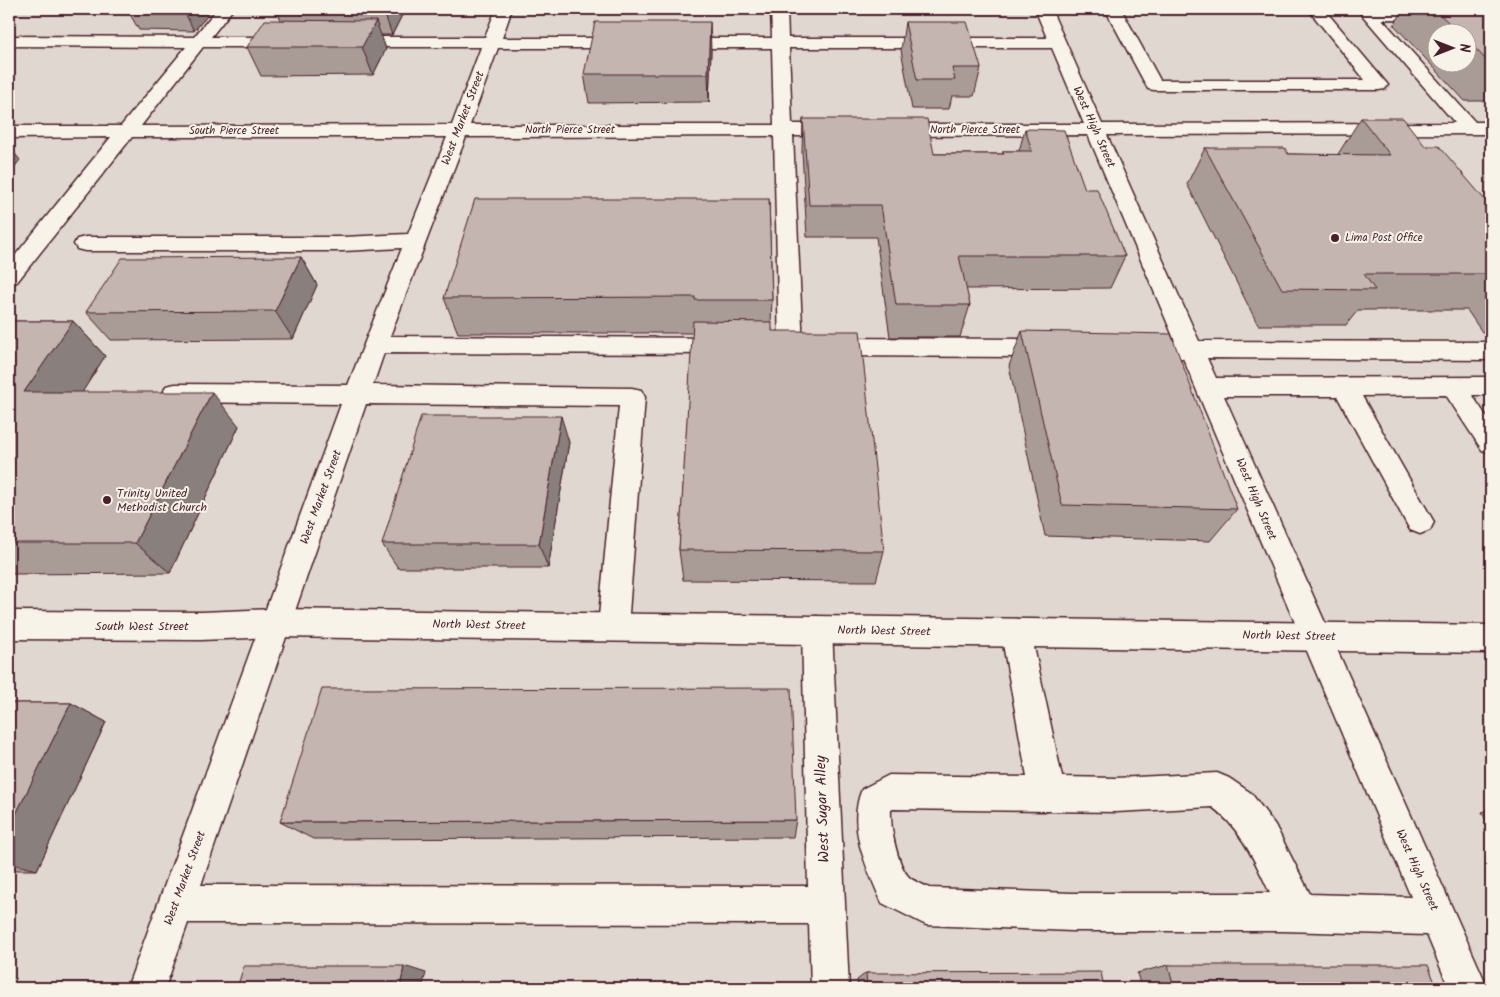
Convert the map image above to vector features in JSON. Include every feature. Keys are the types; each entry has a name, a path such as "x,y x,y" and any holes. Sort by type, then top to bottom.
{"street":[{"path":"9,277 225,9"},
{"name":"West Market Street","path":"146,988 375,344 459,131 504,9"},
{"path":"771,347 784,130 779,9"},
{"name":"West High Street","path":"1042,9 1469,988"},
{"path":"1114,9 1154,85 1379,84 1316,9"},
{"path":"1367,11 1491,15"},
{"path":"1367,11 1470,128"},
{"path":"9,41 306,42"},
{"path":"325,42 641,43"},
{"path":"661,43 1057,43"},
{"name":"North Pierce Street","path":"459,131 1491,128"},
{"name":"South Pierce Street","path":"9,132 459,131"},
{"path":"84,244 343,244 415,242"},
{"path":"375,344 1071,348"},
{"path":"1121,349 1491,351"},
{"path":"1452,385 1491,443"},
{"path":"1344,386 1420,522"},
{"path":"1207,387 1491,386"},
{"path":"154,393 632,397 613,627"},
{"name":"North West Street","path":"276,623 1491,639"},
{"name":"South West Street","path":"9,625 201,626 276,623"},
{"name":"West Sugar Alley","path":"817,630 830,988"},
{"path":"1016,633 1048,794"},
{"path":"1299,912 1262,838 1239,805 1217,790 1116,796 889,792 874,801 873,822 881,857 895,890 926,906 1072,912 1299,912 1438,917"},
{"path":"176,904 826,905"}],"shaded area":[{"path":"9,9 1491,9 1491,988 9,988"}],"building":[{"path":"130,9 186,9 184,11 128,11"},
{"path":"1434,9 1491,9 1491,65 1478,51 1478,22 1448,22"},
{"path":"265,20 376,21 362,47 247,47"},
{"path":"595,22 710,22 708,74 584,74"},
{"path":"905,22 967,22 981,68 952,68 955,80 917,80"},
{"name":"Lima Post Office","path":"1361,118 1403,118 1425,146 1439,146 1491,207 1491,274 1364,274 1375,290 1282,289 1205,148 1285,148 1288,154 1390,155"},
{"path":"803,119 927,119 934,154 1004,154 1003,151 1032,151 1025,129 1064,130 1085,189 1097,189 1125,256 959,256 970,305 896,305 881,205 809,205"},
{"path":"475,199 769,199 772,300 695,300 695,297 444,298"},
{"path":"301,257 275,311 86,312 122,258"},
{"name":"Trinity United Methodist Church","path":"9,321 73,321 24,392 212,392 135,543 9,543"},
{"path":"693,321 772,322 772,331 860,331 884,551 679,550"},
{"path":"1022,331 1171,334 1237,509 1062,505"},
{"path":"421,416 561,416 539,544 382,544"},
{"path":"791,688 796,820 280,822 322,689"},
{"path":"9,703 71,703 9,828"},
{"path":"1168,965 1428,965 1437,988 1174,988"},
{"path":"244,966 404,966 400,988 237,988"},
{"path":"1101,972 1104,988 867,988 866,973"}],"place":[{"name":"Lima Post Office","path":"1335,238"},
{"name":"Trinity United Methodist Church","path":"107,500"}]}
